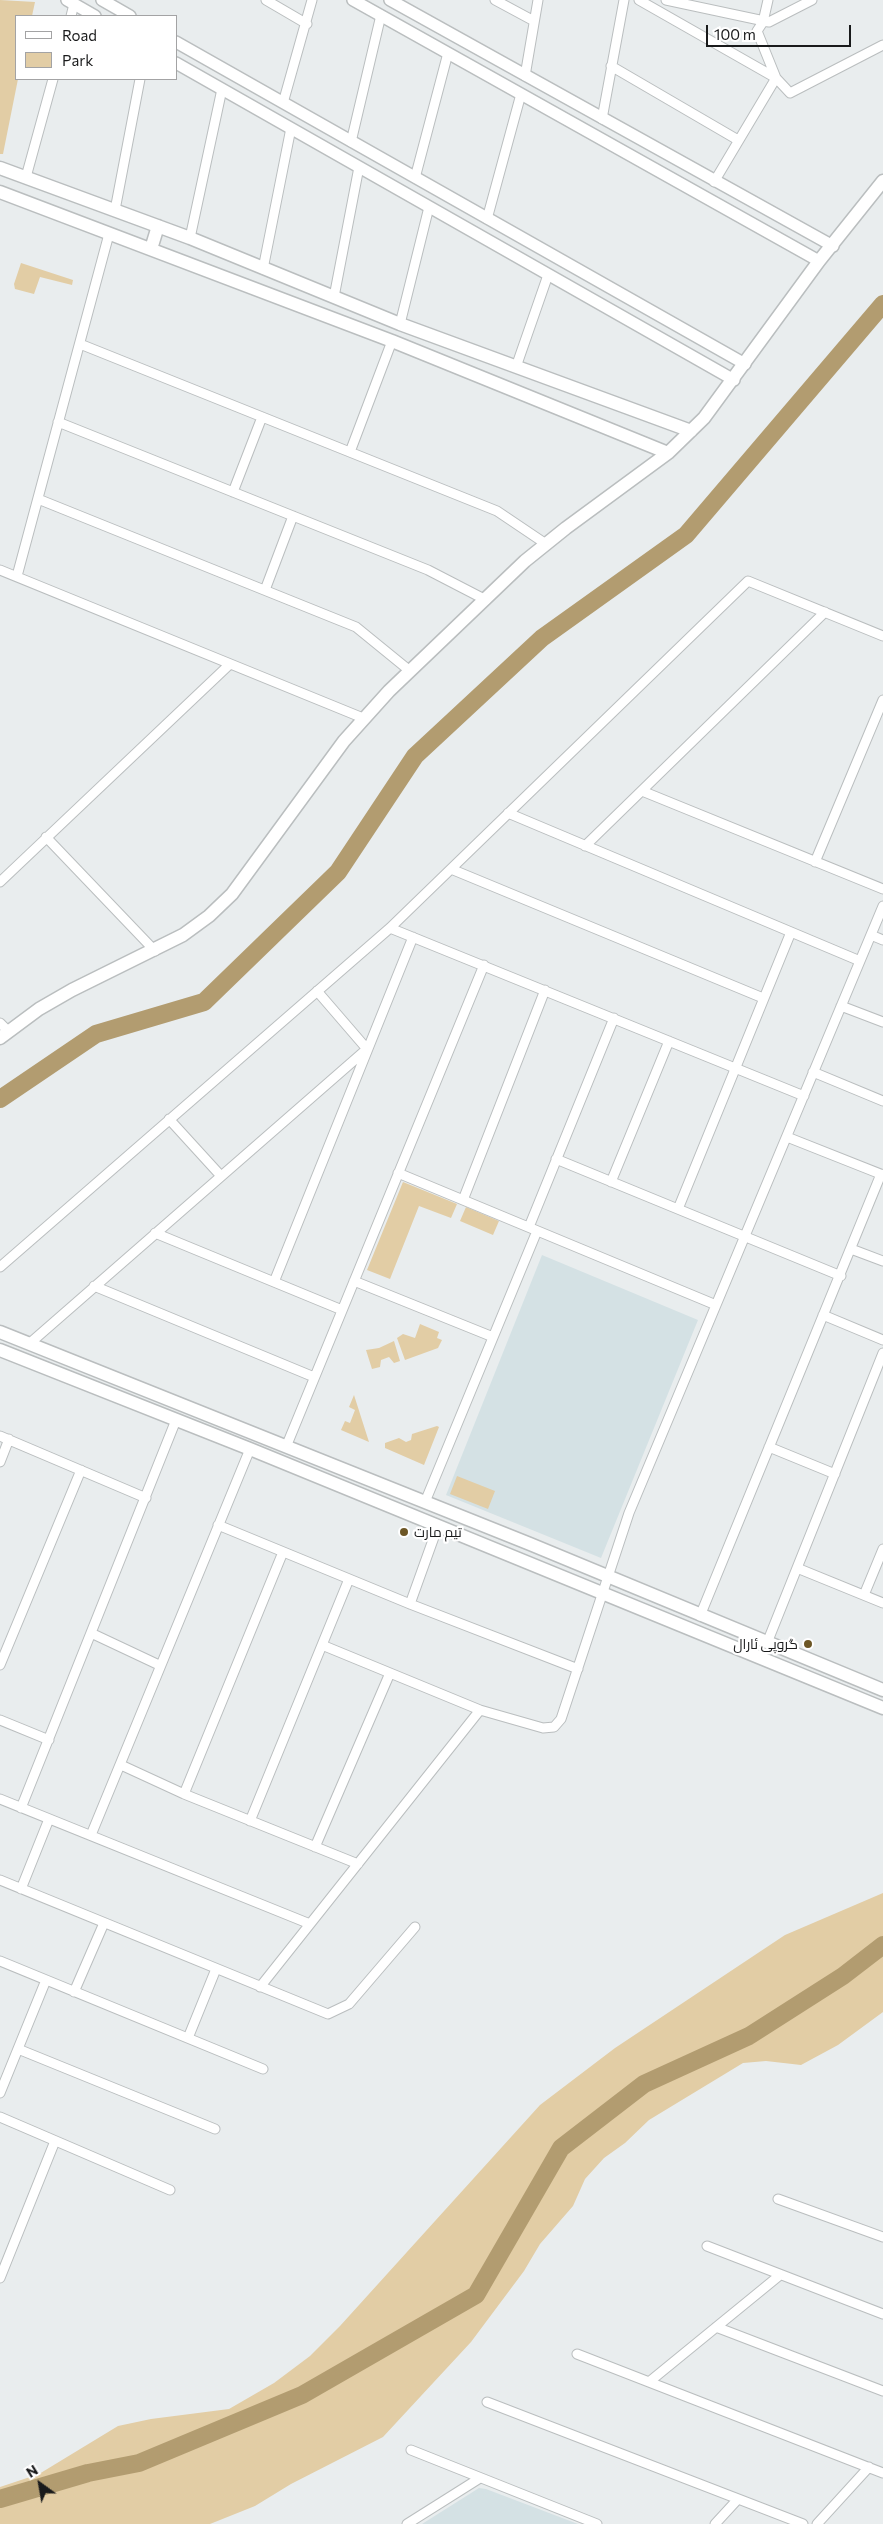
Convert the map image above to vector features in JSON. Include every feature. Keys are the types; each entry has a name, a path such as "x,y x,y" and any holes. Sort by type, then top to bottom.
{"main road":[{"path":"0,168 190,238 400,324 691,431"},
{"path":"3,1030 72,990 155,951 196,926 232,894 363,718 410,671 546,544 668,453 691,431 734,380 819,260 833,246 883,181"},
{"path":"0,192 392,341 668,453"},
{"path":"151,249 158,226"},
{"path":"0,1332 425,1502 883,1690"},
{"path":"0,1350 250,1449 883,1708"}],"street":[{"path":"102,0 128,15"},
{"path":"266,0 307,24"},
{"path":"283,103 307,24 312,0"},
{"path":"353,0 819,260"},
{"path":"390,0 714,182 833,246"},
{"path":"495,0 534,21"},
{"path":"525,76 538,0"},
{"path":"602,119 624,0"},
{"path":"639,0 776,78"},
{"path":"666,0 695,3 764,22 774,20 812,0"},
{"path":"768,0 764,22 757,31 776,78 786,90 794,92 883,45"},
{"path":"70,2 71,15"},
{"path":"70,2 93,15"},
{"path":"351,142 381,15"},
{"path":"421,38 429,22"},
{"path":"178,43 723,354 745,364"},
{"path":"415,178 448,53"},
{"path":"178,64 734,380"},
{"path":"611,66 738,140"},
{"path":"714,182 776,78"},
{"path":"26,177 53,80"},
{"path":"115,210 140,80"},
{"path":"190,238 222,89"},
{"path":"487,219 521,94"},
{"path":"264,269 291,128"},
{"path":"334,297 359,167"},
{"path":"400,324 429,207"},
{"path":"17,576 109,234"},
{"path":"516,367 548,275"},
{"path":"350,452 392,341"},
{"path":"80,344 497,512 546,544"},
{"path":"714,370 722,364 723,354"},
{"path":"233,492 262,417"},
{"path":"58,422 428,570 486,600"},
{"path":"38,499 356,627 410,671"},
{"path":"265,590 293,516"},
{"path":"0,570 363,718"},
{"path":"0,1268 390,928 748,581 883,636"},
{"path":"585,846 825,612"},
{"path":"0,882 230,664"},
{"path":"816,862 883,700"},
{"path":"642,791 883,889"},
{"path":"508,814 860,961"},
{"path":"46,837 155,951"},
{"path":"451,869 763,998"},
{"path":"322,1645 480,1710 543,1728 554,1727 561,1719 601,1593 629,1513 883,906"},
{"path":"390,928 804,1096"},
{"path":"678,1209 791,932"},
{"path":"871,935 883,940"},
{"path":"274,1282 412,937"},
{"path":"286,1446 484,965"},
{"path":"463,1200 545,990"},
{"path":"317,991 367,1049"},
{"path":"841,1006 883,1022"},
{"path":"425,1502 493,1337 533,1229 556,1159 614,1018"},
{"path":"611,1182 669,1041"},
{"path":"29,1344 367,1049"},
{"path":"813,1072 883,1101"},
{"path":"169,1119 221,1176"},
{"path":"700,1616 882,1174 787,1137"},
{"path":"556,1159 841,1276"},
{"path":"398,1173 716,1305"},
{"path":"155,1234 342,1310"},
{"path":"851,1249 883,1261"},
{"path":"354,1281 493,1337"},
{"path":"94,1286 314,1376"},
{"path":"823,1315 883,1340"},
{"path":"767,1643 883,1353"},
{"path":"21,1808 176,1420"},
{"path":"0,1436 146,1498"},
{"path":"0,1462 9,1439"},
{"path":"769,1447 834,1474"},
{"path":"91,1835 121,1765 159,1664 250,1449"},
{"path":"0,1665 81,1470"},
{"path":"218,1525 410,1604 578,1669"},
{"path":"410,1604 438,1526"},
{"path":"864,1595 883,1549"},
{"path":"184,1794 283,1552"},
{"path":"797,1568 883,1603"},
{"path":"250,1820 349,1579"},
{"path":"92,1633 159,1664"},
{"path":"316,1847 390,1673"},
{"path":"260,1986 480,1710"},
{"path":"0,1720 49,1740"},
{"path":"121,1765 184,1794 358,1864"},
{"path":"0,1799 310,1924"},
{"path":"21,1889 49,1819"},
{"path":"0,1880 328,2014 338,2011 349,2004 415,1927"},
{"path":"74,1992 104,1923"},
{"path":"0,1961 263,2070"},
{"path":"188,2038 216,1969"},
{"path":"0,2094 46,1980"},
{"path":"18,2048 216,2129"},
{"path":"0,2117 170,2190"},
{"path":"0,2278 56,2140"},
{"path":"778,2198 883,2237"},
{"path":"706,2246 883,2314"},
{"path":"649,2382 780,2275"},
{"path":"716,2327 883,2391"},
{"path":"577,2354 883,2472"},
{"path":"487,2402 802,2524"},
{"path":"411,2450 597,2524"},
{"path":"817,2524 870,2467"},
{"path":"407,2524 480,2478"},
{"path":"716,2524 738,2499"}],"shaded area":[{"path":"542,1255 698,1320 601,1558 446,1495"},
{"path":"479,2488 486,2489 578,2524 422,2524"}],"green space":[{"path":"0,0 35,2 32,15 15,15 15,80 18,80 3,154 0,154"},
{"path":"21,263 73,280 72,285 40,277 34,294 15,289 14,284"},
{"path":"403,1182 457,1204 451,1218 419,1206 390,1279 367,1270"},
{"path":"466,1207 499,1221 493,1235 460,1221"},
{"path":"420,1324 439,1332 437,1338 442,1340 438,1348 405,1360 397,1338 403,1334 415,1338"},
{"path":"394,1341 400,1361 394,1363 389,1357 381,1360 380,1367 372,1369 366,1350 379,1348"},
{"path":"354,1395 369,1442 341,1430 345,1421 350,1423 355,1410 349,1407"},
{"path":"439,1427 424,1465 385,1448 385,1443 399,1438 406,1442 411,1440 412,1434"},
{"path":"457,1476 495,1491 488,1509 450,1494"},
{"path":"883,1893 883,2012 838,2045 801,2065 766,2061 743,2063 649,2120 625,2143 604,2158 585,2179 573,2206 540,2244 524,2271 471,2342 383,2437 291,2484 255,2506 210,2524 0,2524 0,2487 39,2474 118,2426 151,2419 229,2409 274,2383 310,2356 340,2326 540,2105 615,2048 785,1935"}],"waterway":[{"path":"0,1099 96,1034 204,1002 338,872 415,756 542,638 686,535 883,304"},
{"path":"0,2499 88,2473 139,2463 302,2395 476,2295 561,2148 644,2084 749,2036 843,1976 883,1945"}],"place":[{"name":"تیم مارت","path":"404,1532"},
{"name":"گروپی ئارال","path":"808,1644"}]}
